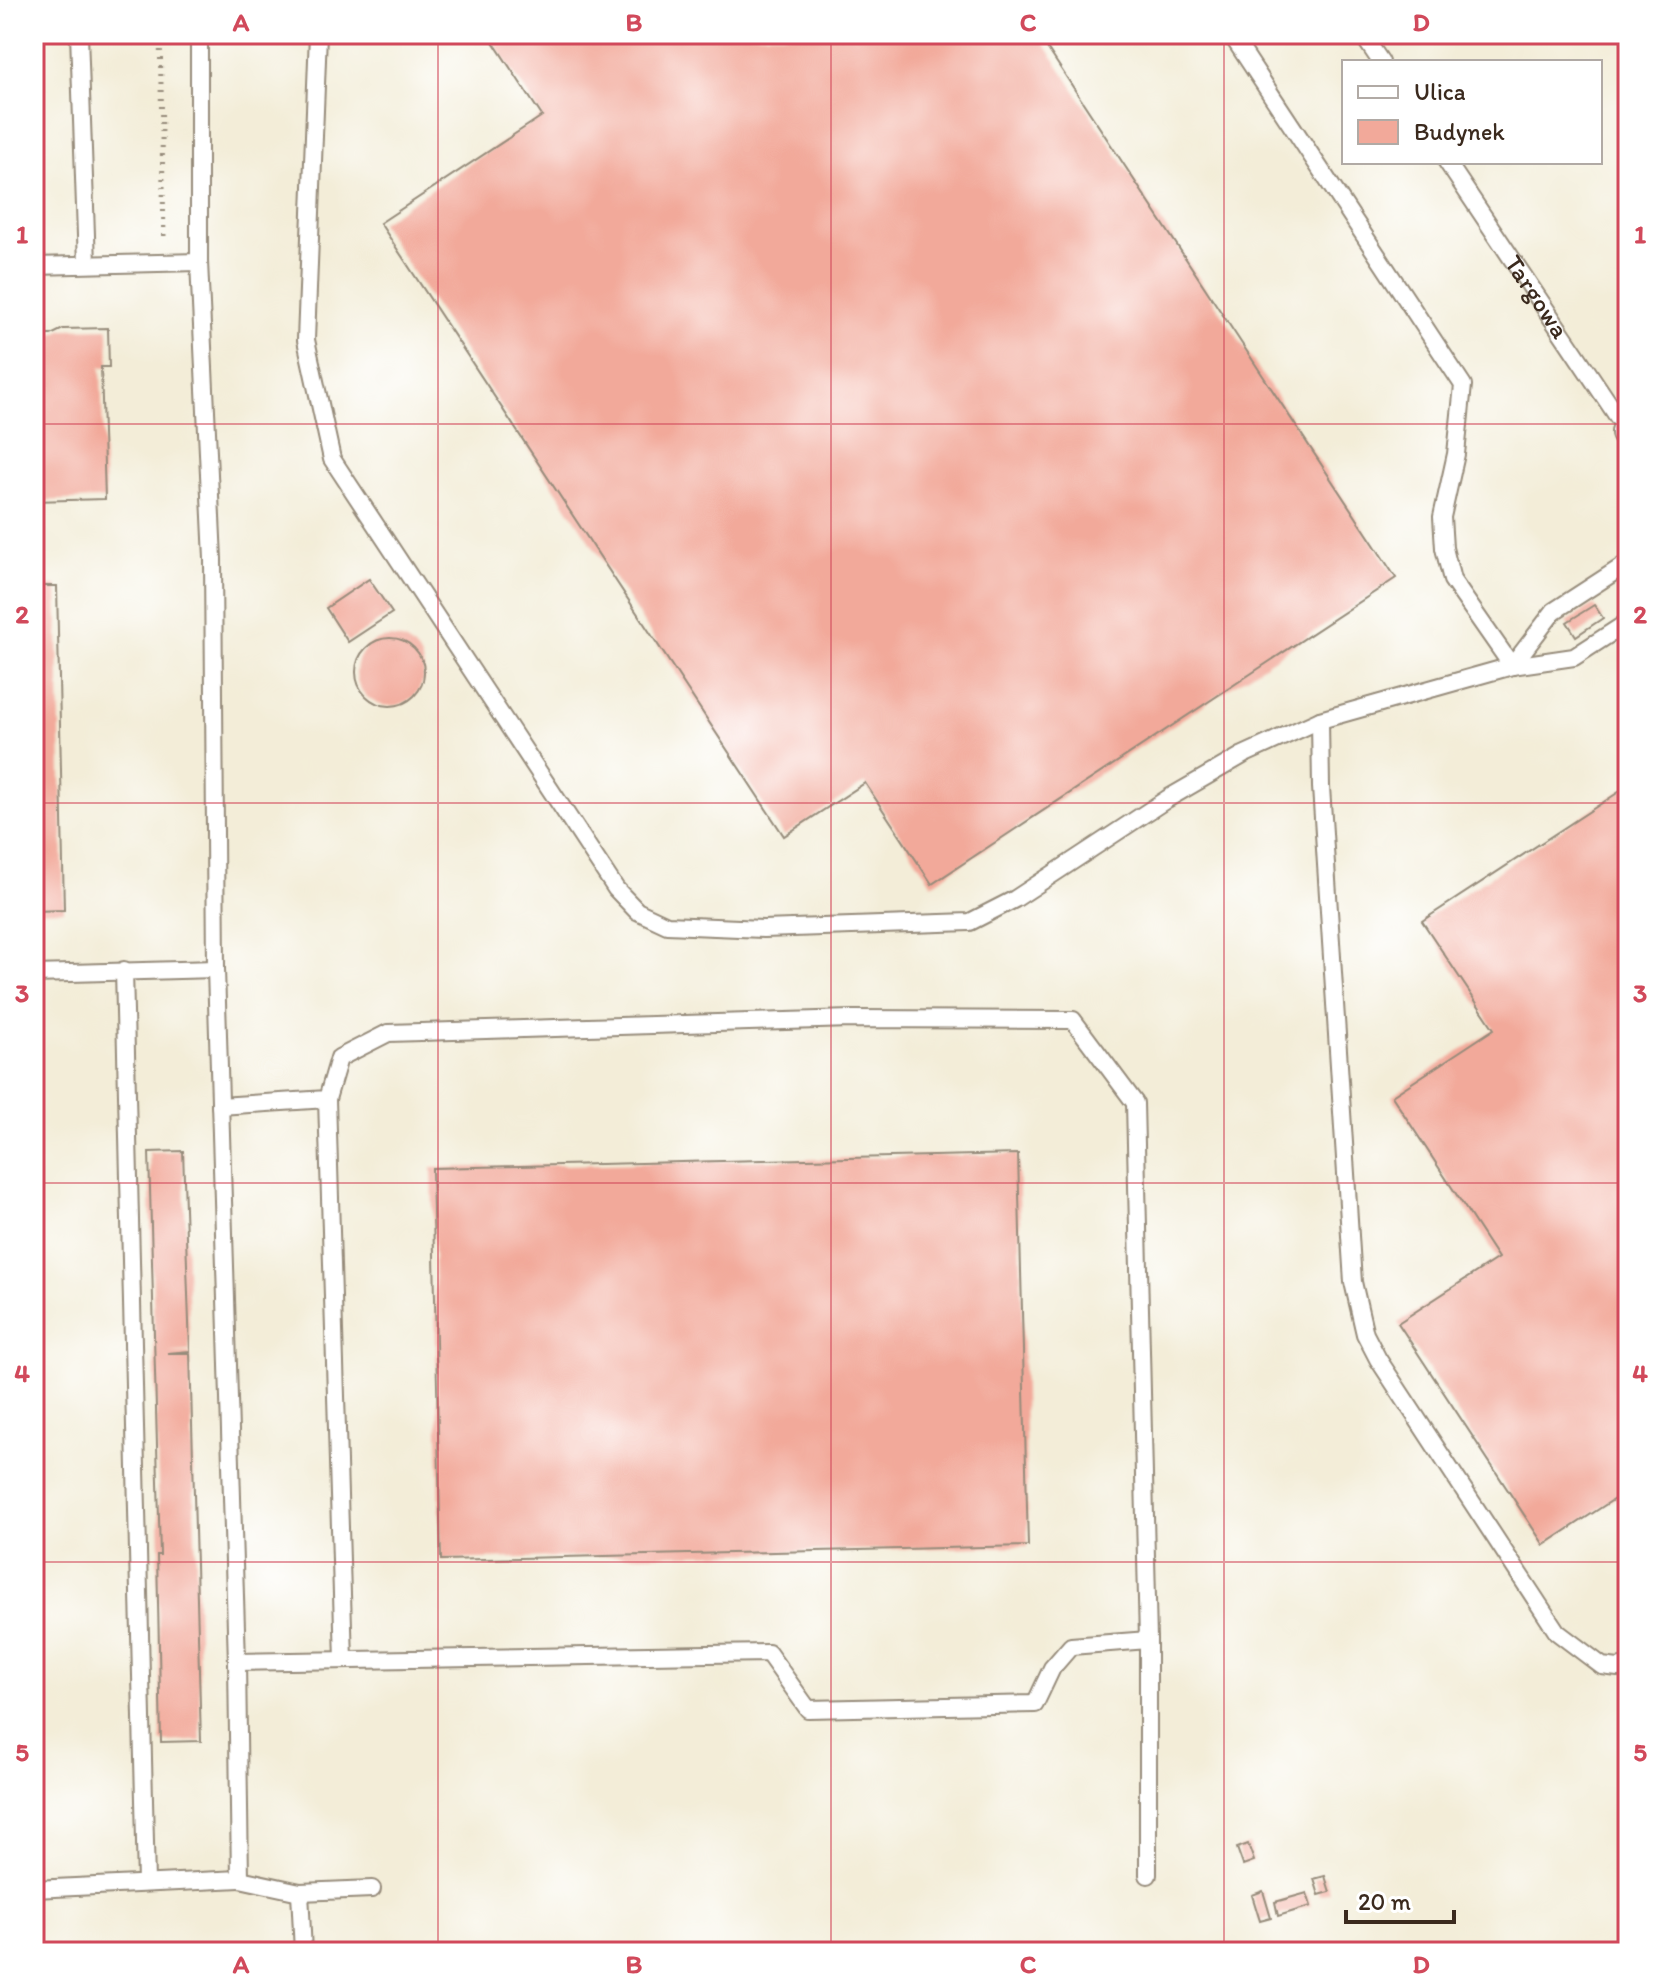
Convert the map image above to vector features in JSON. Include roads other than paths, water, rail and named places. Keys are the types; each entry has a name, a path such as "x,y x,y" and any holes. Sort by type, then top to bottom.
{"lane":[{"path":"79,34 87,264"},
{"path":"199,34 199,262 213,559 216,969 237,1662 240,1879"},
{"path":"318,34 306,340 332,459 616,889 637,911 667,925 763,929 970,922 1015,899 1204,776 1243,755 1320,720 1512,666 1574,657 1628,622"},
{"path":"1231,34 1463,385 1458,443 1442,517 1444,548 1452,580 1512,666"},
{"path":"1362,34 1380,60"},
{"name":"Targowa","path":"1448,164 1628,433"},
{"path":"34,266 199,262"},
{"path":"1512,666 1554,611 1628,563"},
{"path":"1320,720 1321,787 1352,1266 1355,1297 1365,1334 1378,1359 1557,1632 1602,1666 1618,1668 1628,1665"},
{"path":"34,974 216,969"},
{"path":"124,970 146,1883"},
{"path":"344,1660 327,1099 339,1058 388,1033 851,1019 1073,1020 1135,1103 1148,1640 1148,1875"},
{"path":"220,1106 327,1099"},
{"path":"237,1662 768,1653 808,1709 1035,1704 1052,1668 1071,1646 1148,1640"},
{"path":"34,1889 240,1879 300,1892 372,1889"},
{"path":"300,1892 303,1952"}]}
